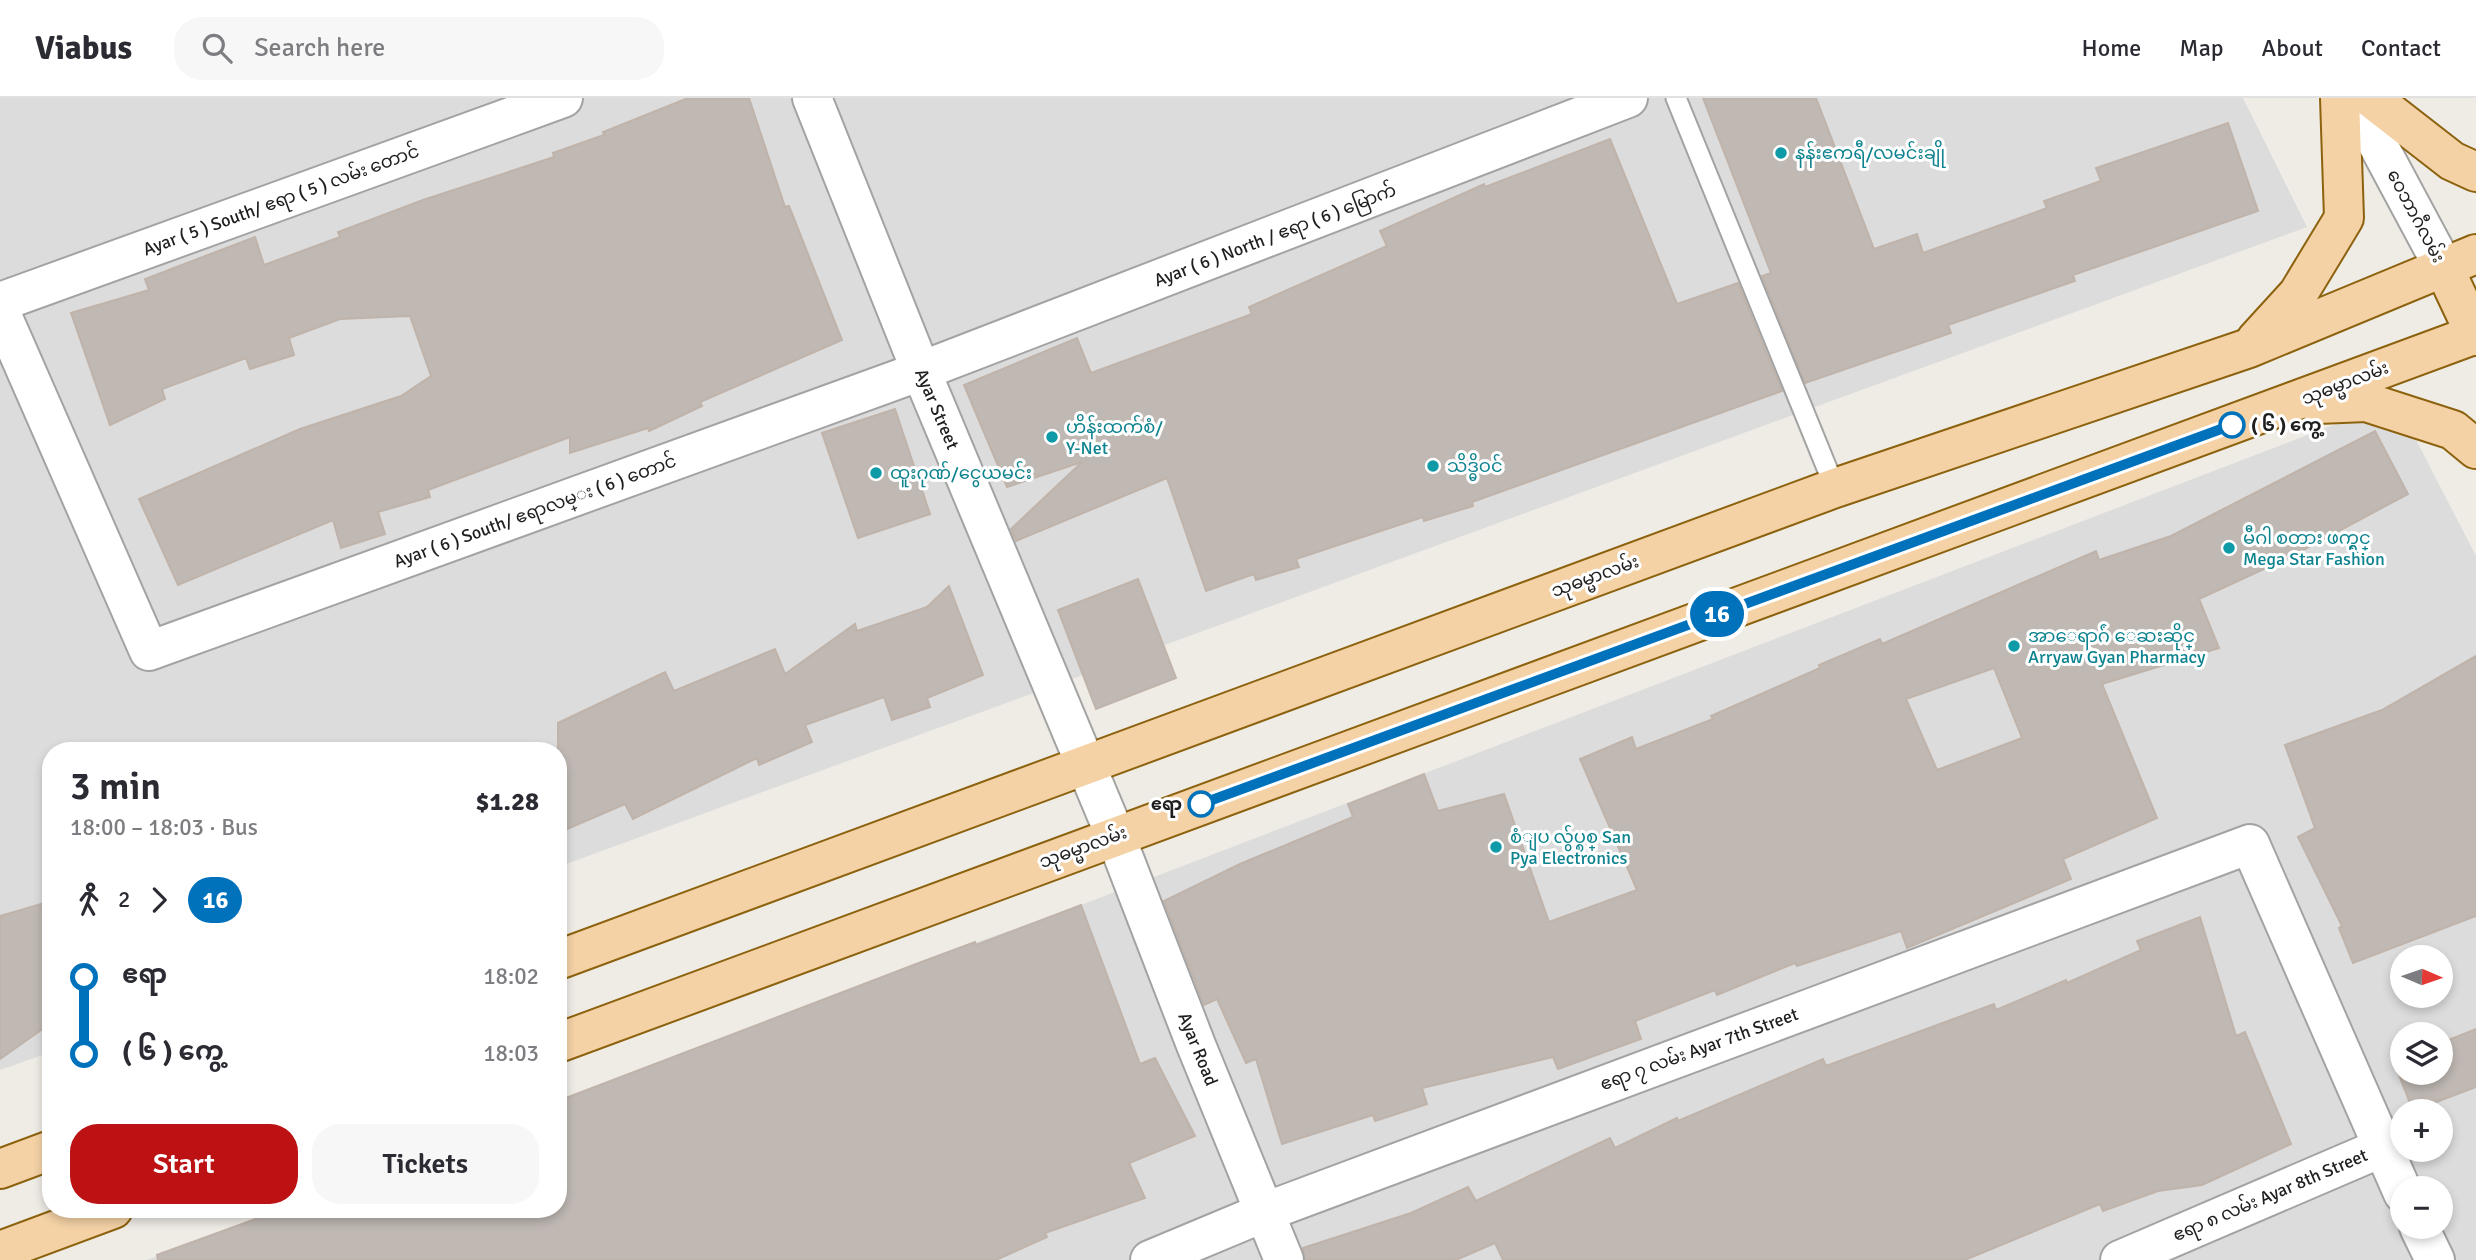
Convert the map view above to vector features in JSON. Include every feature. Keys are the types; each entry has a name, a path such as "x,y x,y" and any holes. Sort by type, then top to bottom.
{"main road":[{"path":"2249,348 2298,294 2344,218 2340,98"},
{"path":"2371,98 2452,160 2476,172"},
{"name":"သုဓမ္မာလမ်း","path":"567,957 1084,763 1835,488 2249,348 2460,261"},
{"name":"ဝေဘာဂီလမ်း","path":"2460,261 2476,335"},
{"name":"သုဓမ္မာလမ်း","path":"567,1040 1115,835 2476,335"},
{"path":"2285,406 2366,401 2453,430 2476,449"},
{"path":"0,1169 42,1153"},
{"path":"0,1251 89,1218"}],"street":[{"name":"Ayar ( 5 ) South/ ဧရာ ( 5 ) လမ်း တောင်","path":"0,302 563,98"},
{"name":"Ayar Street","path":"812,98 921,371 1115,835"},
{"name":"Ayar ( 6 ) North / ဧရာ ( 6 ) မြောက်","path":"921,371 1628,98"},
{"name":"ဝေဘာဂီလမ်း","path":"2353,98 2460,261"},
{"name":"Ayar ( 6 ) South/ ဧရာလမ္း ( 6 ) တောင်","path":"0,311 149,651 921,371"},
{"name":"Ayar Road","path":"1115,835 1196,1045 1284,1260"},
{"name":"ဧရာ ၇ လမ်း Ayar 7th Street","path":"1150,1260 1265,1212 2250,844 2381,1147"},
{"path":"2381,1147 2395,1176"},
{"name":"ဧရာ ၈ လမ်း Ayar 8th Street","path":"2120,1260 2381,1147"},
{"path":"2425,1239 2435,1260"}],"lane":[{"path":"1676,98 1835,488"}],"shaded area":[{"path":"0,98 2243,98 2307,227 567,864 567,742 42,742 42,1055 0,1070"},
{"path":"2396,401 2476,556 2476,1260 147,1260 181,1247 469,1218 567,1218 567,1098 924,961 1081,905"}],"building":[{"path":"688,98 749,98 785,207 789,206 842,340 700,402 702,406 649,431 648,428 570,453 570,437 428,490 430,497 378,512 385,534 341,548 333,520 178,585 139,499 300,429 401,396 431,376 410,316 340,319 289,338 294,355 250,369 246,358 162,389 165,399 110,425 71,313 149,290 145,279 255,237 264,265 340,237 338,232 423,200 554,157 553,153 604,135 603,132"},
{"path":"1703,98 1816,98 1874,249 1917,234 1923,253 2047,208 2044,201 2101,181 2096,168 2228,123 2258,211 2073,275 2075,281 1948,325 1951,333 1805,383 1762,276 1771,273"},
{"path":"1610,139 1677,304 1738,283 1782,391 1472,502 1473,506 1424,521 1423,517 1296,559 1299,567 1256,580 1254,574 1206,591 1167,478 1016,541 1011,529 1082,462 1007,487 964,385 1077,338 1091,373 1252,314 1249,307 1387,246 1380,231 1484,184 1485,187"},
{"name":"ထူးဂုဏ်/ငွေယမင်း","path":"895,409 930,514 858,538 822,433"},
{"path":"2375,431 2408,494 2290,557 2199,599 2219,648 2102,684 2157,818 2063,859 2071,879 1907,948 1901,931 1797,966 1795,963 1717,995 1715,990 1635,1021 1641,1039 1558,1069 1553,1057 1422,1088 1427,1104 1375,1121 1373,1115 1282,1144 1256,1059 1246,1063 1217,999 1204,1005 1164,901 1240,864 1353,817 1348,804 1424,774 1438,811 1504,794 1549,922 1637,890 1580,759 1632,737 1636,749 1713,719 1711,716 1820,668 1819,665 1880,639 1882,644 2096,551 2099,560 2171,536","holes":["1994,668 2022,738 1937,770 1906,699"]},
{"path":"1138,579 1176,678 1096,709 1058,610"},
{"path":"949,586 983,675 927,698 930,707 892,720 884,697 805,725 812,742 759,765 757,758 633,819 625,804 567,829 567,742 558,742 558,723 665,672 674,691 775,649 785,674 855,624 857,631 927,607"},
{"path":"2476,656 2476,916 2400,945 2390,945 2390,949 2353,963 2339,928 2342,926 2298,837 2315,828 2285,745 2382,710"},
{"path":"42,904 42,1029 0,1059 0,916"},
{"path":"1081,905 1140,1064 1155,1058 1195,1136 1129,1163 1145,1198 1045,1233 1047,1237 996,1260 158,1260 157,1255 258,1218 567,1218 567,1098 924,961 975,942 976,945"},
{"path":"2200,917 2236,1036 2245,1032 2291,1144 2202,1185 2158,1191 2103,1211 2100,1204 1965,1260 1503,1260 1495,1243 1456,1260 1305,1260 1303,1248 1411,1213 1468,1187 1476,1201 1610,1138 1615,1148 1677,1118 1678,1121 1823,1059 1826,1066 1994,1004 1996,1010 2066,980 2067,983 2141,950 2137,941"},
{"path":"2476,1029 2476,1087 2444,1099 2408,1099 2403,1085 2453,1085 2453,1038"}],"bus line":[{"name":"16","path":"1201,804 2232,425"}],"place":[{"name":"နန်းဧကရီ/လမင်းချို","path":"1781,153"},
{"name":"( ၆ ) ကွေ့","path":"2232,425"},
{"name":"ဟိန်းထက်စံ/ Y-Net","path":"1052,437"},
{"name":"သိဒ္ဓိဝင်","path":"1433,466"},
{"name":"ထူးဂုဏ်/ငွေယမင်း","path":"876,473"},
{"name":"မီဂါ စတား ဖက္ရွင္ Mega Star Fashion","path":"2229,548"},
{"name":"အာေရာဂ်ံ ေဆးဆိုင္ Arryaw Gyan Pharmacy","path":"2014,646"},
{"name":"ဧရာ","path":"1201,804"},
{"name":"စံျပ လ်ွပ္စစ္ San Pya Electronics","path":"1496,847"}]}
